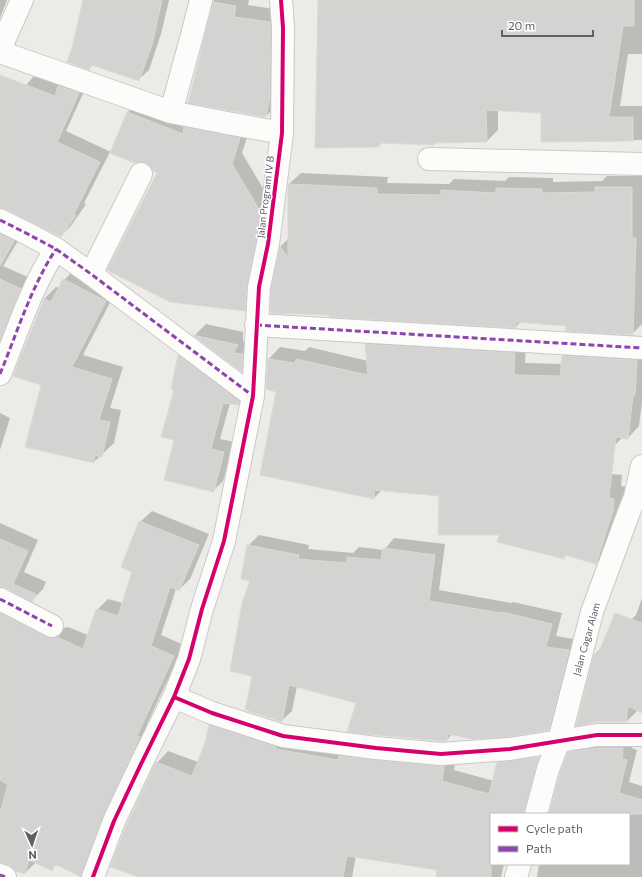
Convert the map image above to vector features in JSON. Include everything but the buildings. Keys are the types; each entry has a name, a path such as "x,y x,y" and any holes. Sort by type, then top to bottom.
{"street":[{"path":"22,0 0,51 171,112 282,133"},
{"path":"171,112 201,0"},
{"name":"Jalan Program IV B","path":"93,877 114,821 174,697 188,659 202,609 224,542 253,396 259,287 268,244 282,133 283,28 281,0"},
{"path":"429,159 642,164"},
{"path":"91,274 142,174"},
{"path":"0,220 56,249 253,396"},
{"path":"0,374 37,284 48,261 56,249"},
{"path":"256,324 642,348"},
{"name":"Jalan Cagar Alam","path":"536,813 548,768 560,741 592,612 636,497 642,466"},
{"path":"0,599 52,626"},
{"path":"174,697 212,712 283,736 376,748 441,754 510,749 597,735 642,735"},
{"path":"516,877 520,865"},
{"path":"0,875 5,877"}],"marked path":[{"path":"0,220 56,249 253,396"},
{"path":"0,374 32,294 56,249"},
{"path":"256,325 642,348"},
{"path":"0,599 52,626"},
{"path":"0,875 5,877"}],"cycle path":[{"path":"93,877 114,821 174,697 189,659 202,609 224,541 253,396 259,287 268,244 282,133 283,28 281,0"},
{"path":"174,697 212,713 283,736 376,748 441,754 510,749 597,735 642,735"}]}
